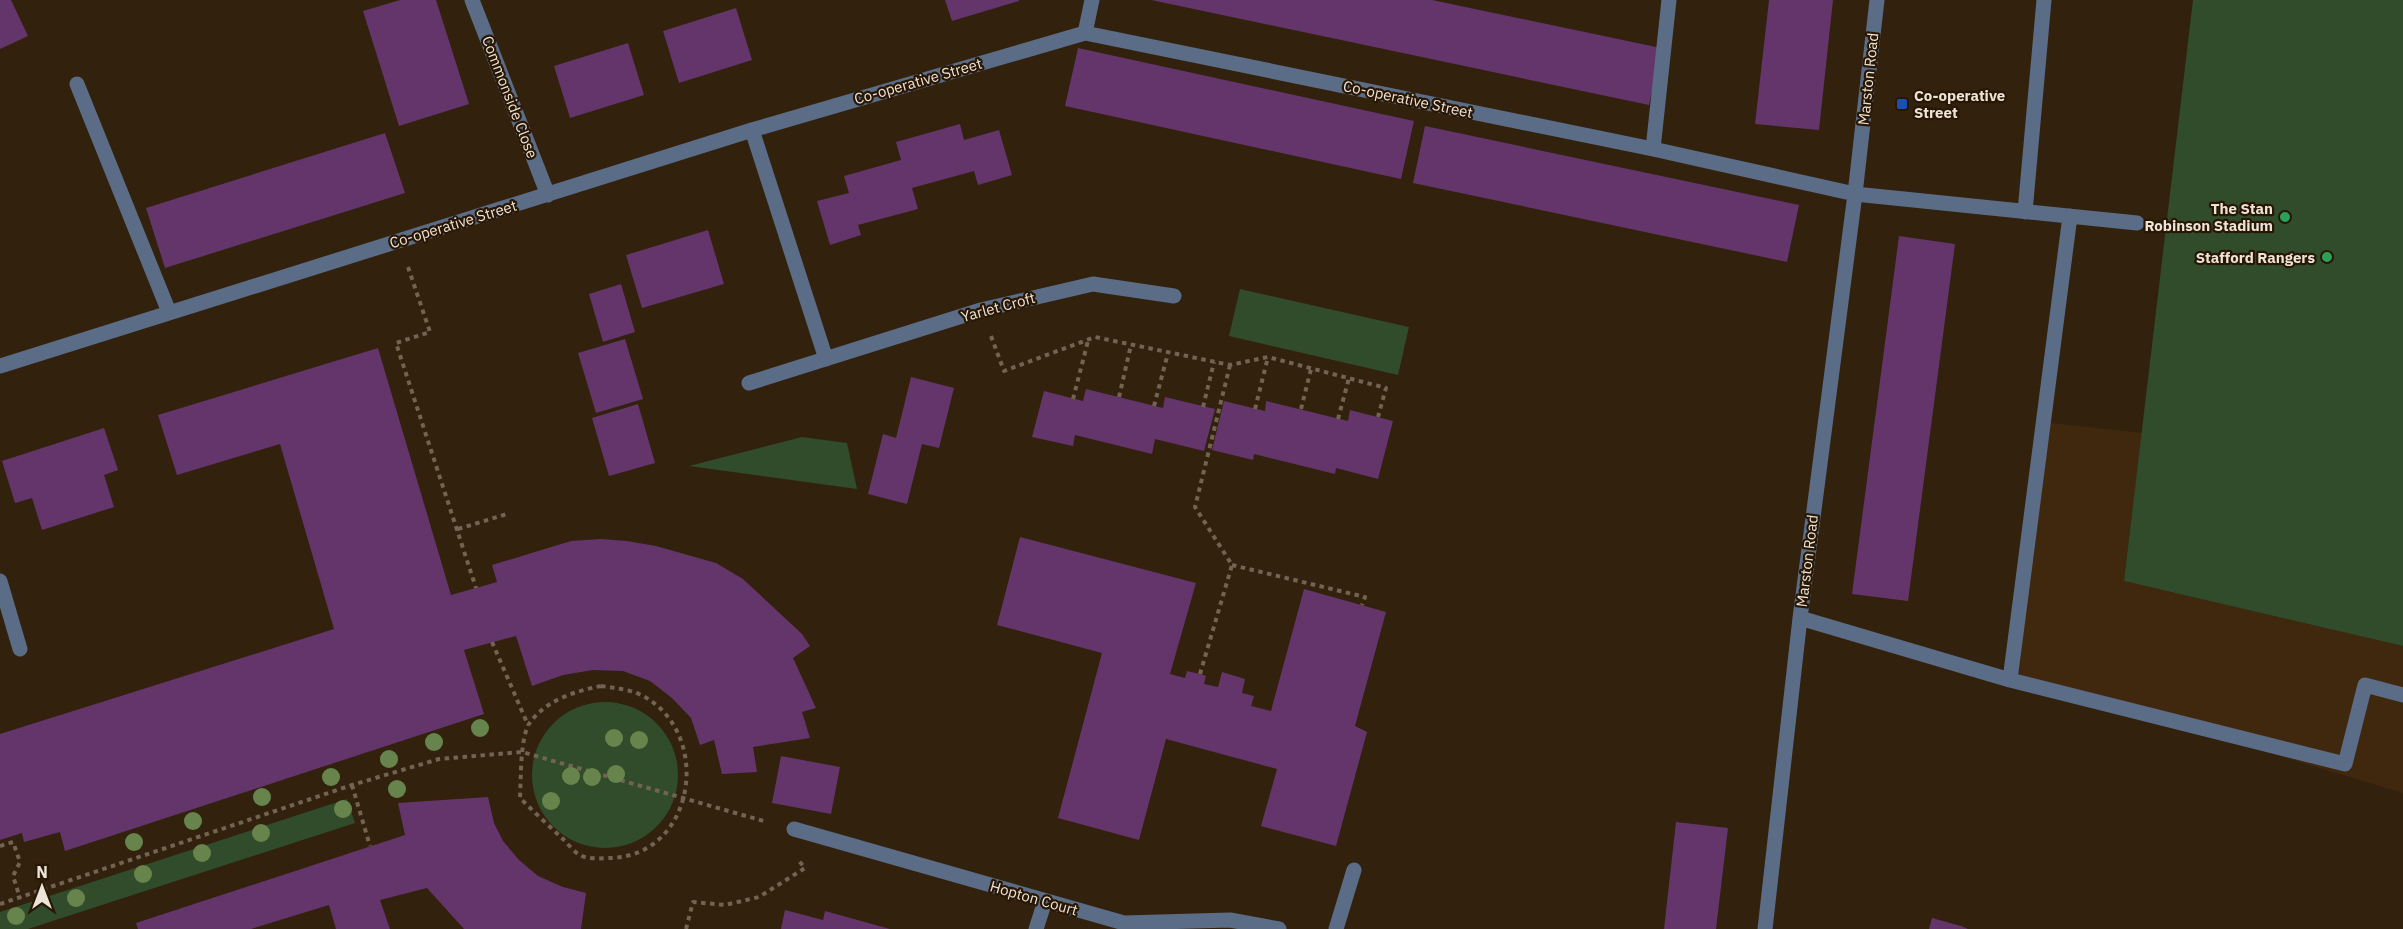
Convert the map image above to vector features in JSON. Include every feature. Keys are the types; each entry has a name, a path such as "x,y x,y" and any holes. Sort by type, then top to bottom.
{"street":[{"name":"Commonside Close","path":"472,0 548,195"},
{"path":"1084,33 1092,0"},
{"path":"1653,148 1669,0"},
{"name":"Marston Road","path":"1765,929 1800,618 1855,194 1877,0"},
{"path":"2025,212 2044,0"},
{"name":"Co-operative Street","path":"0,366 752,130 1084,33 1653,148 1855,194"},
{"path":"77,84 170,312"},
{"path":"752,130 826,358"},
{"path":"1855,194 2137,224"},
{"path":"2010,680 2070,216"},
{"name":"Yarlet Croft","path":"748,383 981,310 1093,284 1174,296"},
{"path":"0,581 20,649"},
{"path":"1800,618 2010,680 2345,764 2365,685 2403,695"},
{"name":"Hopton Court","path":"794,829 1124,923 1230,920 1279,929"},
{"path":"1336,929 1354,870"},
{"path":"1036,929 1045,901"}],"path":[{"path":"399,242 430,333 396,342 476,588"},
{"path":"981,310 1004,371 1095,337 1230,365 1268,357 1386,388 1378,417"},
{"path":"1073,399 1089,340"},
{"path":"1119,397 1131,345"},
{"path":"1154,406 1168,352"},
{"path":"1255,409 1268,357"},
{"path":"1203,407 1214,362"},
{"path":"1230,365 1195,507 1232,565 1365,597 1362,605"},
{"path":"1300,409 1311,369"},
{"path":"1338,419 1349,378"},
{"path":"458,529 507,514"},
{"path":"1200,674 1232,565"},
{"path":"492,642 528,725"},
{"path":"601,686 624,689 642,696 661,709 679,733 687,766 684,799 671,828 657,842 638,853 616,858 580,856 520,798 522,752 528,725 548,705 578,690 601,686"},
{"path":"0,904 352,785 439,759 522,752 794,829"},
{"path":"352,785 370,846"},
{"path":"0,846 13,839 20,862 14,876 20,898"},
{"path":"686,929 693,902 725,905 759,897 805,868 797,859"}],"shaded area":[{"path":"2041,422 2142,433 2124,581 2403,646 2403,793 2019,678"}],"green space":[{"name":"The Stan Robinson Stadium","path":"2193,0 2403,0 2403,646 2124,581"},
{"path":"1240,289 1409,327 1398,375 1229,336"},
{"path":"802,437 847,443 857,489 689,466"},
{"path":"605,702 633,707 657,723 673,747 678,775 673,803 657,827 633,843 605,848 577,843 553,827 537,803 532,775 537,747 553,723 577,707"},
{"path":"347,799 355,823 28,929 0,929 0,912"}],"building":[{"path":"0,0 11,0 28,36 0,49"},
{"path":"400,0 436,0 469,104 399,126 363,11"},
{"path":"945,0 1019,0 1019,1 952,21"},
{"path":"1151,0 1432,0 1661,48 1649,105"},
{"path":"1769,0 1833,0 1819,130 1755,124"},
{"path":"736,8 752,60 679,83 663,31"},
{"path":"628,43 644,95 570,118 554,66"},
{"path":"1078,48 1414,121 1401,179 1065,106"},
{"path":"960,124 964,140 999,130 1012,175 978,185 974,171 912,188 918,209 858,225 861,235 830,245 817,201 849,193 844,176 901,160 896,142"},
{"path":"1425,126 1799,205 1787,262 1413,183"},
{"path":"385,133 405,193 165,268 146,208"},
{"path":"708,230 724,284 642,308 626,255"},
{"path":"1899,236 1955,244 1908,601 1852,594"},
{"path":"621,284 635,332 603,342 589,294"},
{"path":"625,339 643,399 596,413 578,353"},
{"path":"378,348 451,595 497,582 492,565 571,541 601,539 627,541 656,546 716,563 743,579 802,634 810,646 793,658 816,708 802,712 810,738 753,747 757,772 722,774 714,740 700,745 691,718 672,698 650,681 623,671 593,670 563,675 532,686 516,636 464,650 484,714 65,851 60,832 24,842 22,833 0,840 0,734 334,629 280,444 177,475 158,415"},
{"path":"911,377 954,388 939,448 922,444 907,504 868,494 883,434 896,438"},
{"path":"1086,389 1163,408 1165,397 1215,409 1204,451 1155,439 1152,454 1075,435 1073,446 1032,437 1044,391 1083,401"},
{"path":"1224,401 1265,411 1266,401 1348,421 1350,410 1393,421 1378,479 1336,468 1335,474 1254,454 1253,460 1212,450"},
{"path":"638,404 655,463 609,476 592,418"},
{"path":"104,428 118,470 104,475 114,507 42,530 32,498 15,503 2,461"},
{"path":"1020,537 1196,583 1170,674 1185,678 1187,671 1200,674 1206,676 1204,684 1218,687 1222,672 1245,679 1242,693 1254,696 1251,706 1271,711 1304,589 1386,612 1355,726 1367,732 1336,846 1261,826 1277,769 1166,739 1139,840 1058,818 1102,653 997,625"},
{"path":"781,756 840,767 831,814 772,803"},
{"path":"488,797 494,823 503,841 519,860 538,876 563,887 586,893 581,929 464,929 427,888 380,900 390,929 336,929 329,905 251,929 138,929 136,923 405,835 398,803"},
{"path":"1676,822 1728,828 1716,929 1664,929"},
{"path":"785,910 823,920 825,911 890,929 781,929"},
{"path":"1932,918 1961,926 1968,929 1929,929"}],"place":[{"name":"Co-operative Street","path":"1902,104"},
{"name":"The Stan Robinson Stadium","path":"2285,217"},
{"name":"Stafford Rangers","path":"2327,257"}]}
